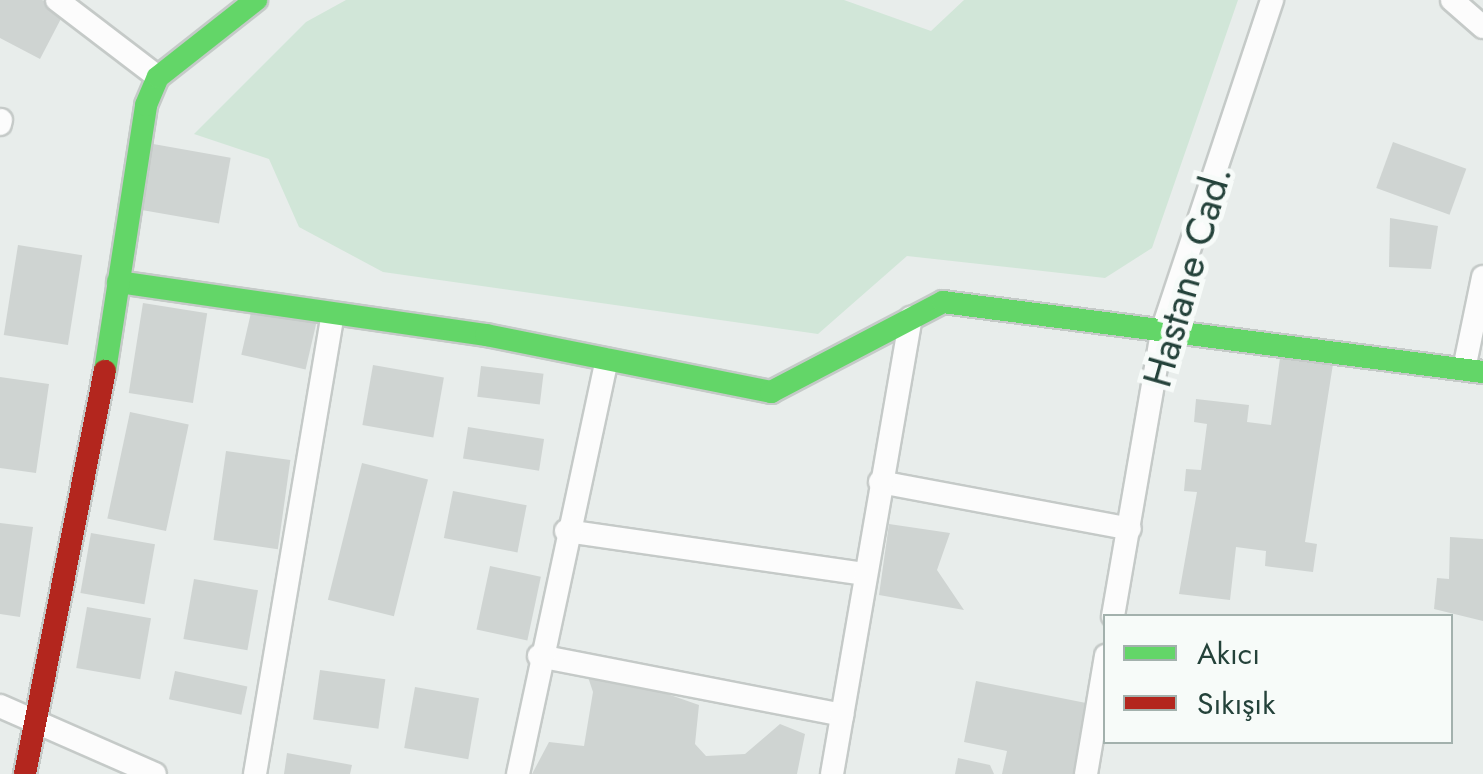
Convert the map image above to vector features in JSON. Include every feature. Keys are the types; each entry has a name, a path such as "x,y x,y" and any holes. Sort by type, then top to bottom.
{"street":[{"path":"57,0 158,77"},
{"path":"24,774 82,522 118,282 158,77 256,0"},
{"name":"Hastane Cad.","path":"1113,614 1162,330 1272,0"},
{"path":"1452,0 1483,27"},
{"path":"118,282 607,359 771,392 942,302 1473,371 1483,277"},
{"path":"256,774 333,315"},
{"path":"832,774 911,318"},
{"path":"518,774 539,656 607,359"},
{"path":"880,482 1130,530"},
{"path":"566,531 865,574"},
{"path":"539,656 842,715"},
{"path":"1086,774 1103,674"},
{"path":"0,706 155,774"}],"green space":[{"path":"346,0 844,0 931,31 964,0 1238,0 1152,248 1105,278 907,256 818,334 383,272 299,227 269,159 194,134 306,22"}],"building":[{"path":"0,0 42,0 65,11 40,59 0,38"},
{"path":"142,142 231,158 219,224 130,208"},
{"path":"1393,142 1466,169 1450,215 1376,188"},
{"path":"1390,218 1438,226 1431,269 1389,267"},
{"path":"18,245 82,255 68,345 4,335"},
{"path":"143,303 207,313 193,403 129,393"},
{"path":"253,304 317,319 306,370 241,355"},
{"path":"1280,358 1333,364 1305,542 1317,544 1313,572 1265,566 1266,551 1236,547 1230,600 1179,594 1197,492 1184,491 1186,469 1201,470 1207,424 1194,422 1196,399 1249,405 1247,422 1271,425"},
{"path":"373,365 444,378 433,438 362,425"},
{"path":"481,366 544,374 540,404 477,397"},
{"path":"0,377 49,384 36,473 0,468"},
{"path":"130,412 189,424 166,531 107,519"},
{"path":"468,427 544,439 539,471 463,459"},
{"path":"226,451 290,460 278,549 213,540"},
{"path":"362,463 428,479 394,616 328,600"},
{"path":"453,491 527,505 517,552 444,538"},
{"path":"0,523 33,527 20,617 0,614"},
{"path":"889,524 950,533 937,570 964,610 879,595"},
{"path":"91,533 155,544 144,604 80,593"},
{"path":"1450,537 1483,539 1483,621 1434,609 1437,578 1449,579"},
{"path":"490,566 541,577 527,640 476,630"},
{"path":"194,579 258,590 247,650 183,639"},
{"path":"87,607 151,618 140,679 76,668"},
{"path":"584,665 699,705 695,744 706,756 745,754 780,724 805,734 797,774 532,774 549,742 584,746 593,692"},
{"path":"320,670 385,679 378,729 313,720"},
{"path":"175,671 247,686 241,715 169,699"},
{"path":"976,681 1096,705 1082,774 1002,774 1007,751 964,742"},
{"path":"415,687 479,698 468,759 404,748"},
{"path":"287,753 352,765 350,774 284,774"},
{"path":"958,758 990,765 994,774 955,774"}],"traffic: fast":[{"path":"105,371 146,105 158,77 256,0"},
{"path":"118,282 486,335 771,392 943,302 1483,372"}],"traffic: jam":[{"path":"25,774 105,371"}]}
